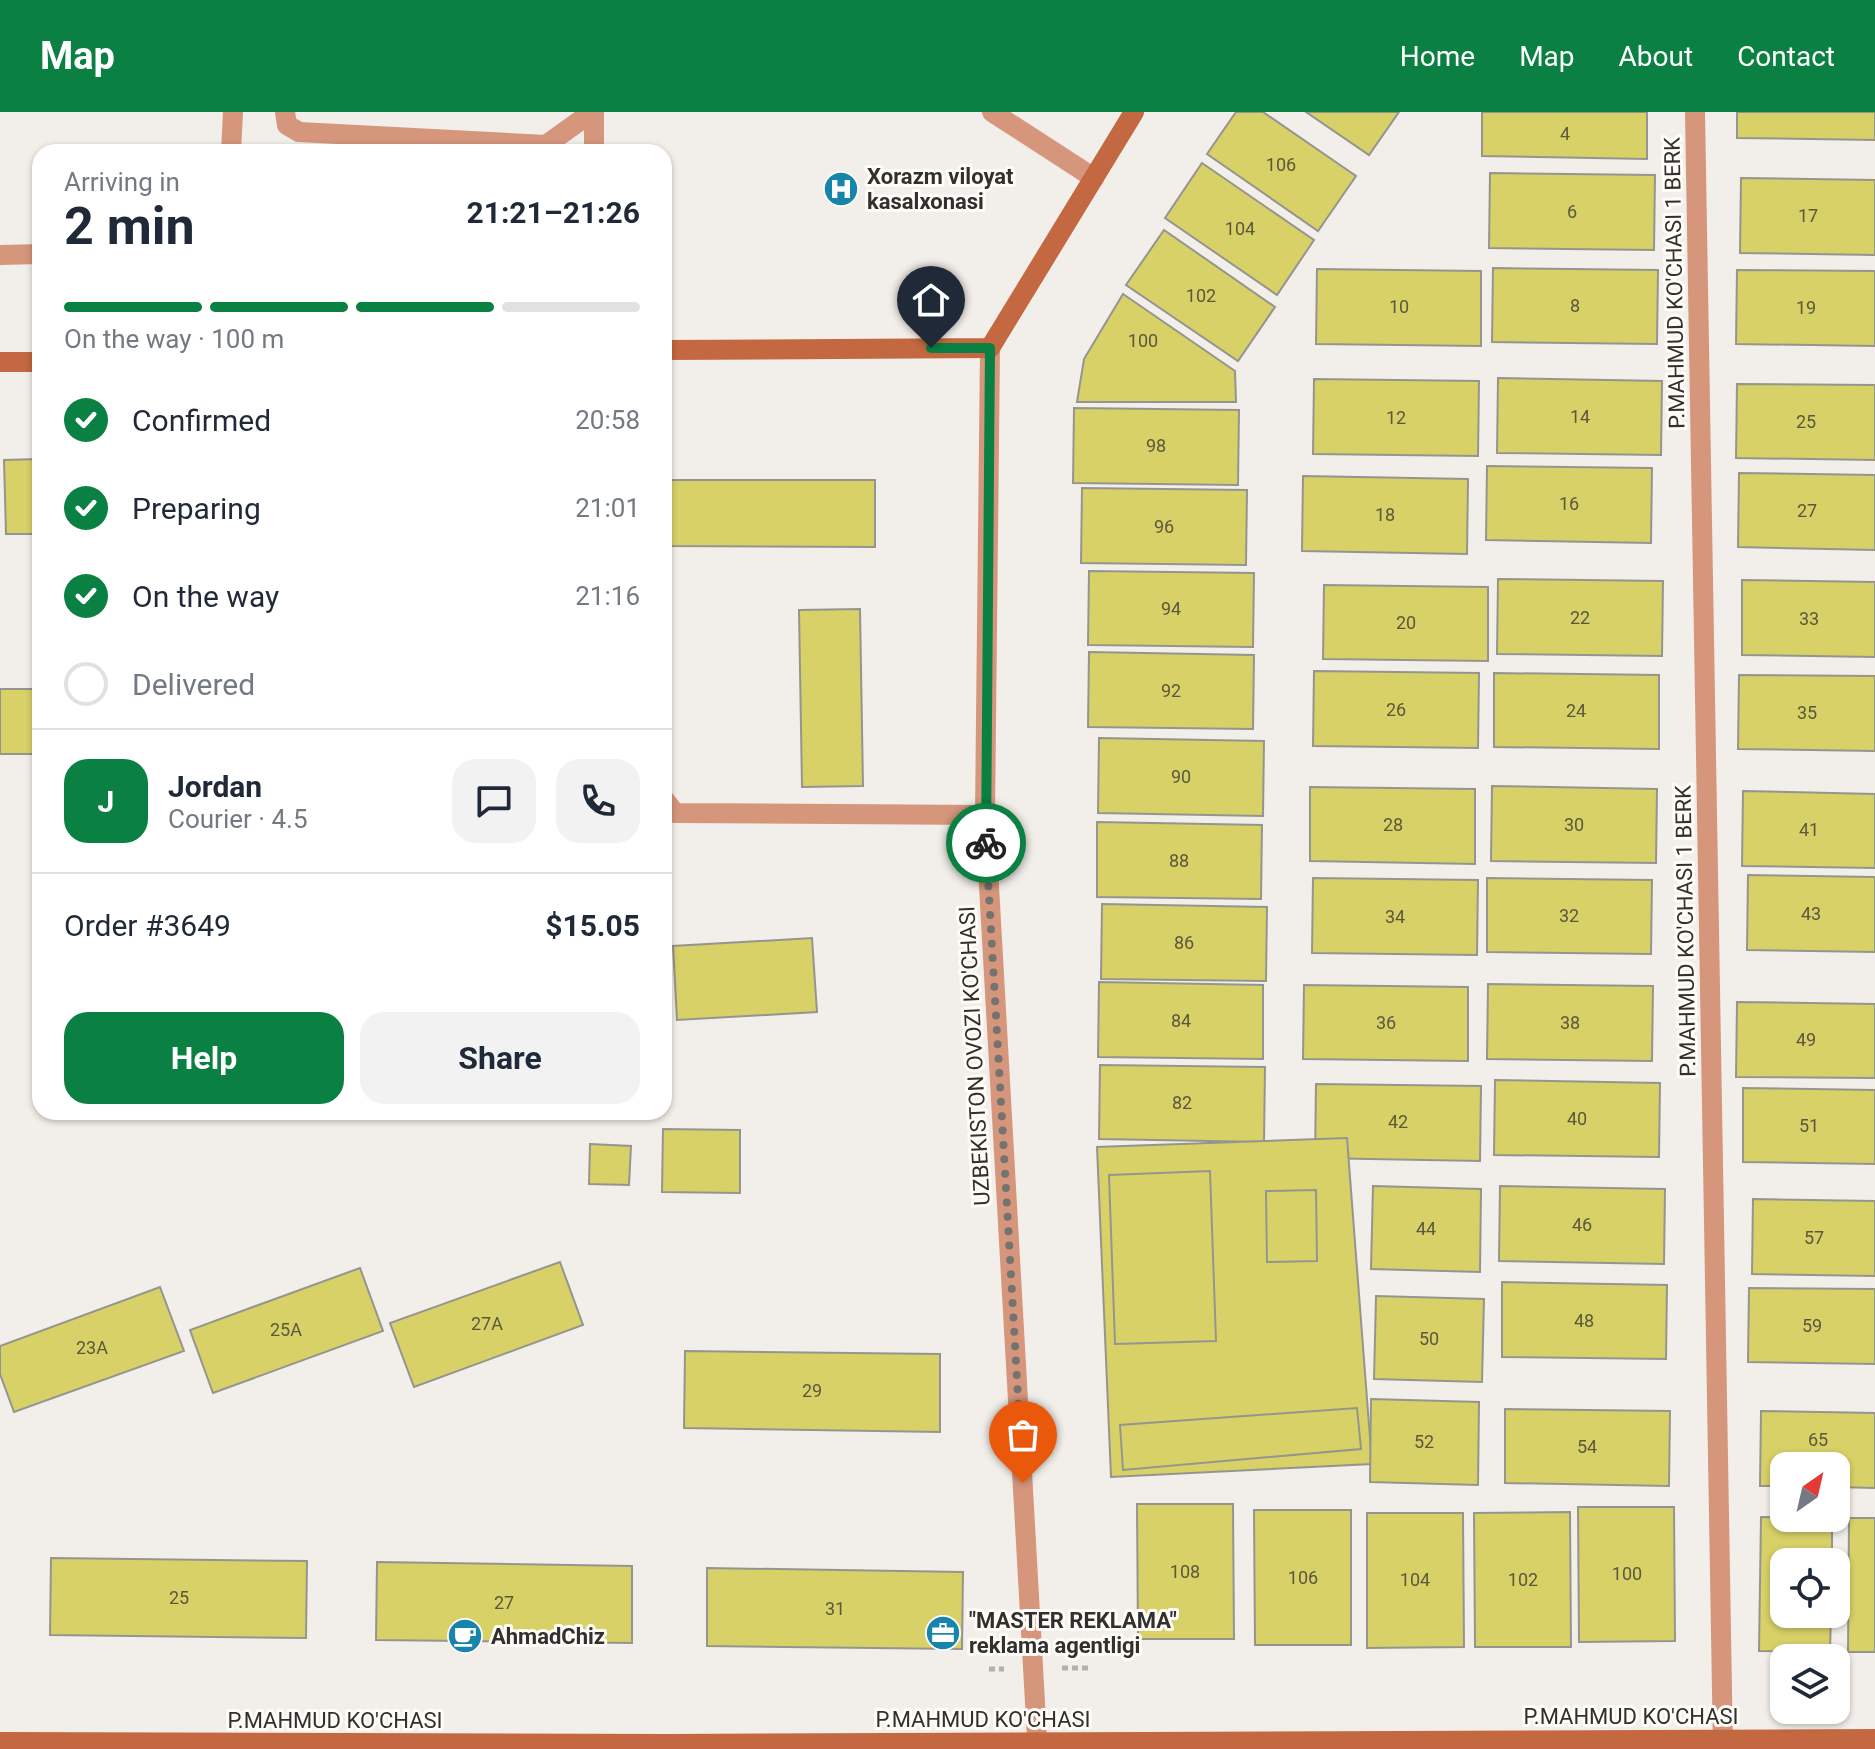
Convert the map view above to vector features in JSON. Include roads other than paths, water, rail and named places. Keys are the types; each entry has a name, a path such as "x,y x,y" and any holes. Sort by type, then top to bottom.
{"main road":[{"path":"672,350 990,348 1134,112"},
{"path":"0,362 32,362"},
{"name":"P.MAHMUD KO'CHASI","path":"0,1742 91,1746 1036,1746 1722,1744 1875,1739"}],"street":[{"path":"231,144 233,112"},
{"path":"285,112 287,125 299,132 527,144"},
{"path":"547,144 593,112"},
{"path":"593,112 594,144"},
{"path":"992,112 1094,178"},
{"name":"P.MAHMUD KO'CHASI 1 BERK","path":"1695,112 1722,1744"},
{"path":"0,255 32,254"},
{"name":"UZBEKISTON OVOZI KO'CHASI","path":"990,348 985,815 1036,1746"},
{"path":"672,809 675,813 985,815"}],"place":[{"name":"Xorazm viloyat kasalxonasi","path":"841,189"},
{"name":"\"MASTER REKLAMA\" reklama agentligi","path":"943,1633"},
{"name":"AhmadChiz","path":"465,1636"}]}
